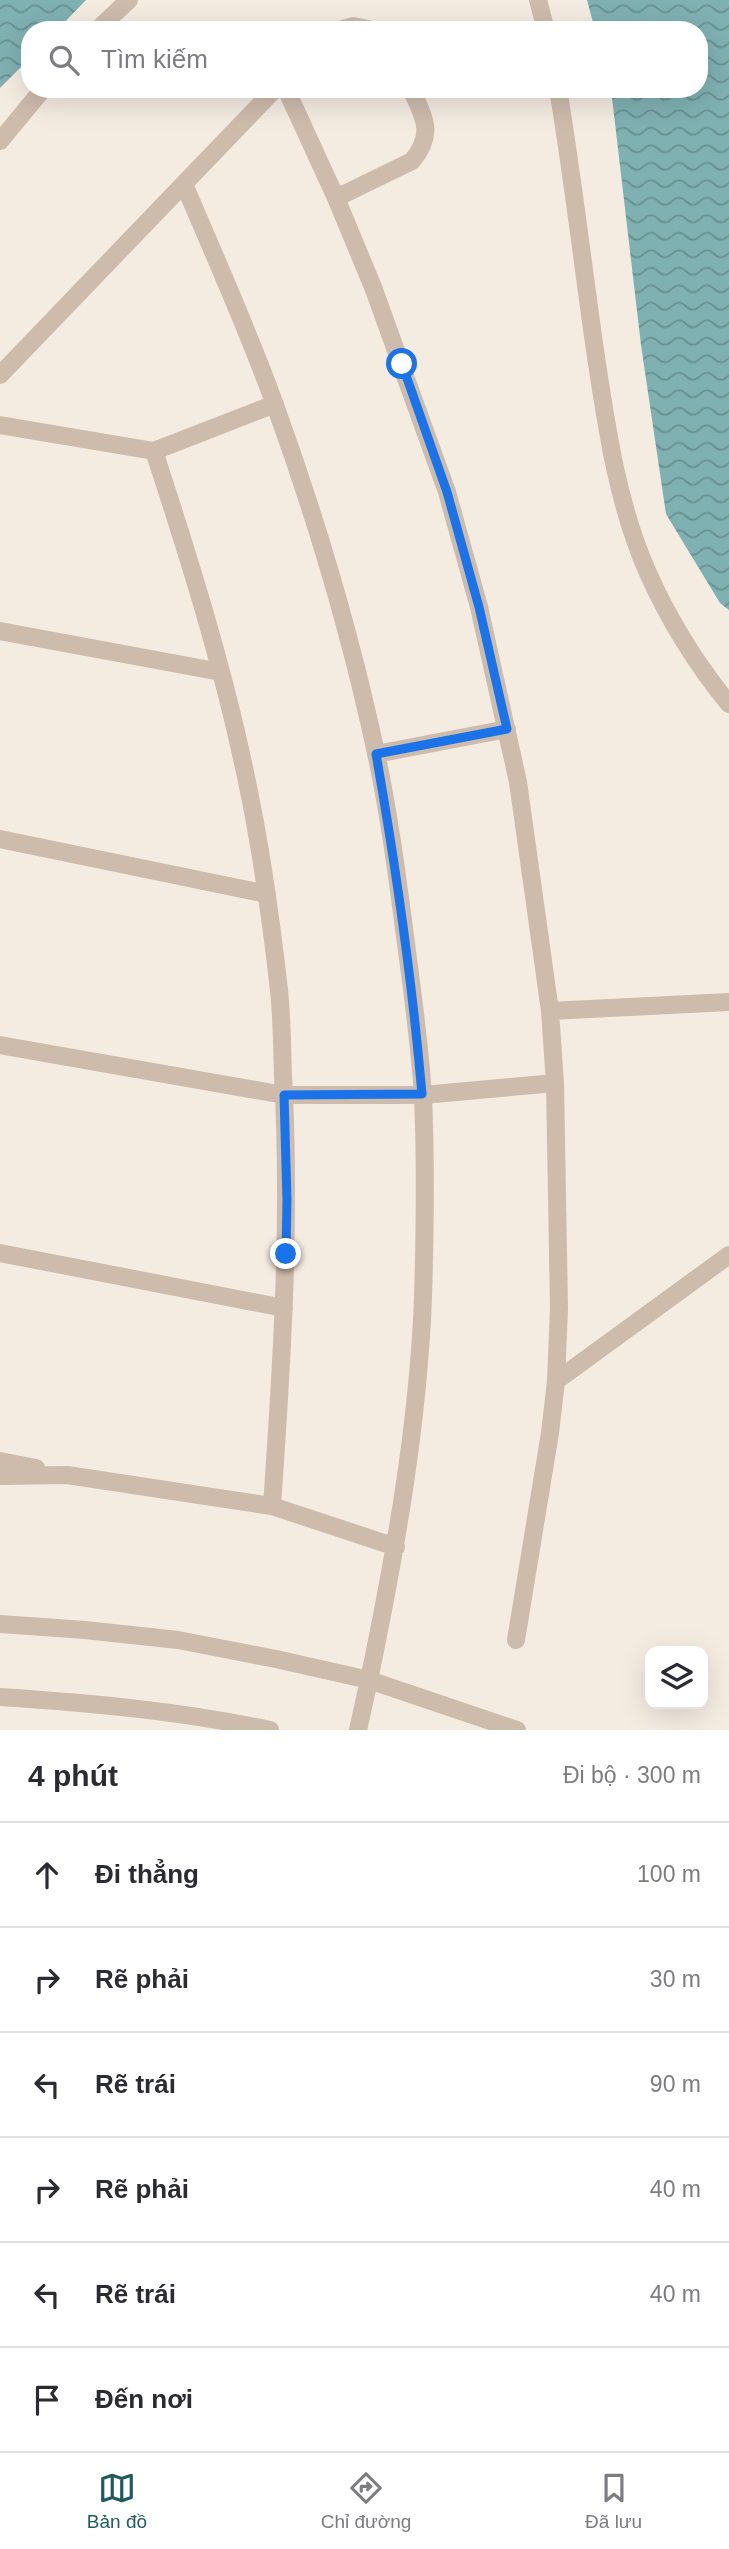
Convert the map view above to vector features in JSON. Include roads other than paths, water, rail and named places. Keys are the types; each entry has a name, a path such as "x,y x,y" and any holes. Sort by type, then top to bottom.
{"street":[{"path":"107,21 129,0"},
{"path":"538,0 544,21"},
{"path":"0,141 36,98"},
{"path":"0,375 266,98"},
{"path":"290,98 336,198 402,364 447,492 479,607 518,782 550,1012 555,1083 559,1308 556,1381 550,1433 516,1640"},
{"path":"336,198 412,161 420,151 426,139 426,127 415,98"},
{"path":"560,98 573,174 580,251 614,468 633,534 648,573 707,677 729,704"},
{"path":"184,184 275,404 326,565 376,754 397,876 412,988 422,1094 425,1185 423,1301 413,1419 396,1547 358,1730"},
{"path":"0,425 154,451 275,404"},
{"path":"154,451 190,561 221,672 246,777 267,894 279,992 287,1200 284,1308 272,1506"},
{"path":"0,631 221,672"},
{"path":"376,754 507,729"},
{"path":"0,839 267,894"},
{"path":"550,1012 729,1002"},
{"path":"0,1045 284,1095 422,1094 555,1083"},
{"path":"0,1253 284,1308"},
{"path":"556,1381 729,1255"},
{"path":"0,1461 67,1475 272,1506 396,1547"},
{"path":"0,1476 67,1475"},
{"path":"0,1624 178,1640 276,1659 369,1680 517,1730"},
{"path":"0,1697 124,1707 270,1730"}],"water":[{"path":"0,0 86,0 66,21 21,21 21,67 0,88"},
{"path":"587,0 729,0 729,610 720,603 666,514 641,345 612,98 708,98 708,21 593,21"}]}
